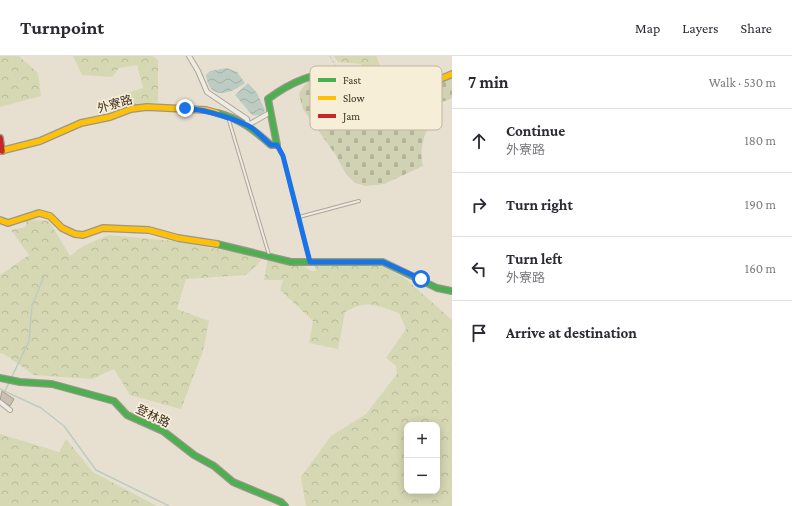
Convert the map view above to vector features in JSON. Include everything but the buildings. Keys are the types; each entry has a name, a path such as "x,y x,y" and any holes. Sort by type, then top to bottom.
{"street":[{"path":"189,56 198,70 206,92 247,119 248,125 271,112"},
{"path":"442,79 452,74"},
{"path":"277,145 268,99 276,93 310,78"},
{"name":"外寮路","path":"1,151 40,141 81,124 110,118 131,109 147,107 206,110 227,115 248,125 271,145 277,145"},
{"path":"0,138 1,151"},
{"path":"0,220 8,223 39,213 50,216 62,228 74,234 83,235 103,228 149,230 178,238 247,250 270,258 291,262 383,262 437,288 451,289"},
{"name":"登林路","path":"0,378 20,382 52,384 114,401 127,415 163,431 194,455 214,466 233,482 281,502 285,506"},
{"path":"0,402 10,410"}],"lane":[{"path":"227,115 270,258"},
{"path":"277,145 283,156 310,262"},
{"path":"299,218 359,201"}],"path":[{"path":"330,56 335,66"}],"green space":[{"path":"0,56 19,56 38,73 41,96 0,107"},
{"path":"73,56 153,56 158,60 158,102 121,107 120,95 143,88 137,65 119,68 112,77 82,75"},
{"path":"334,56 376,56 380,66 361,66 361,64 338,62"},
{"path":"452,77 452,98 442,102 442,79"},
{"path":"310,81 310,119 303,109 299,94 303,87"},
{"path":"318,130 427,130 422,145 421,156 423,166 384,184 366,186 355,183 346,174 335,154"},
{"path":"26,219 49,221 70,256 83,246 109,235 174,241 244,254 262,260 246,275 186,279 177,309 209,321 203,351 181,409 130,395 114,369 92,379 34,375 4,354 0,353 0,275 29,255 11,230 26,227"},
{"path":"268,258 301,264 311,271 316,271 314,264 378,263 407,280 452,320 452,506 306,506 301,477 331,436 366,414 397,374 396,366 386,358 406,329 399,313 378,306 366,304 345,312 338,349 309,343 313,321 280,290 283,280 264,280"},
{"path":"0,434 59,452 66,439 93,472 157,506 0,506"}],"water":[{"path":"227,68 237,72 245,83 227,92 221,93 211,89 206,75 210,71"},
{"path":"248,83 257,93 265,110 260,115 252,115 235,95"}],"waterway":[{"path":"5,391 29,341 32,306 44,276"},
{"path":"0,389 41,408 64,426 96,470 169,506"}],"traffic: fast":[{"path":"217,113 239,121 271,145 277,145 268,99 286,87 310,76"},
{"path":"217,244 291,262 383,262 437,288 452,291"},
{"path":"0,378 20,382 52,384 114,401 127,415 163,431 194,455 214,466 233,482 281,502 285,506"}],"traffic: slow":[{"path":"442,78 452,74"},
{"path":"0,151 40,141 81,123 110,117 131,109 147,107 206,110 217,113"},
{"path":"0,220 8,223 39,213 50,216 62,228 75,234 83,235 103,228 149,230 178,238 217,244"}],"traffic: jam":[{"path":"0,138 2,151"}],"route":[{"path":"185,108 206,110 227,115 248,125 271,145 277,145 283,156 310,262 383,262 421,279"}]}
